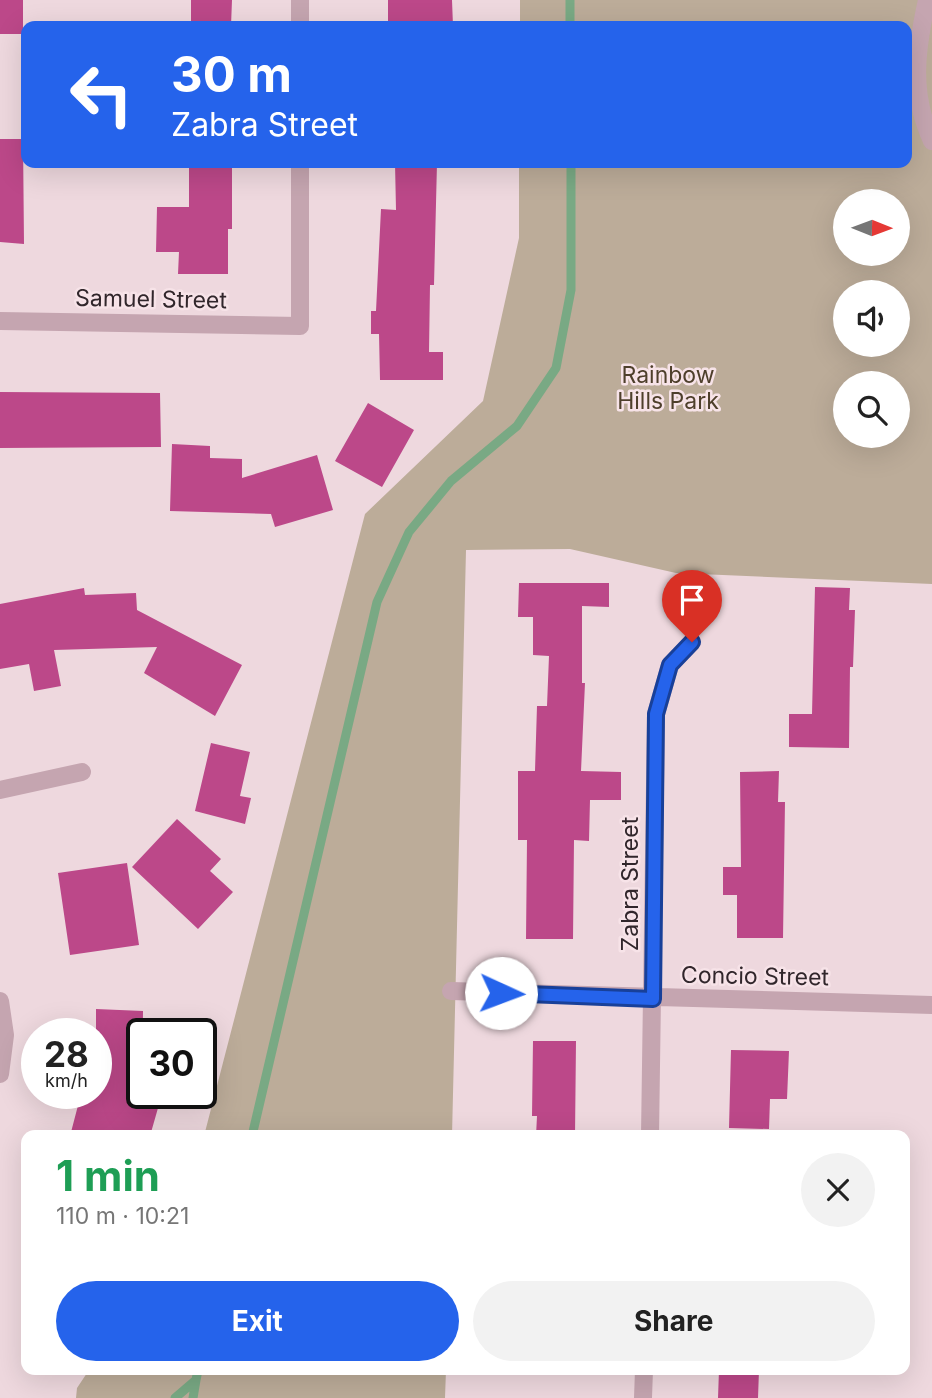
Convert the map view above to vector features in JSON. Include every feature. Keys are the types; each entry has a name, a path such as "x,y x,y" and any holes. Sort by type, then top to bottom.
{"street":[{"path":"300,0 300,21"},
{"path":"927,0 917,47 918,109 932,141"},
{"name":"Samuel Street","path":"0,321 300,326 300,168"},
{"name":"Zabra Street","path":"650,1130 656,714 670,665 692,642"},
{"path":"0,790 82,772"},
{"name":"Concio Street","path":"451,991 653,999 932,1005"},
{"path":"0,1001 5,1035 0,1074"},
{"path":"643,1398 644,1375"}],"green space":[{"name":"Rainbow Hills Park","path":"520,0 932,0 932,584 676,573 570,549 466,550 452,1130 206,1130 211,1109 217,1109 217,1086 365,514 483,401 519,238 519,168 912,168 912,21 520,21"},
{"path":"86,1375 446,1375 445,1398 76,1398 77,1388"}],"building":[{"path":"0,0 23,0 21,34 0,34"},
{"path":"191,0 232,0 231,21 191,21"},
{"path":"388,0 452,0 453,21 388,21"},
{"path":"0,139 21,139 24,244 0,242"},
{"path":"189,168 232,168 232,229 228,229 228,274 178,274 179,252 156,252 157,207 189,207"},
{"path":"395,168 437,168 434,285 430,285 429,352 443,352 443,380 380,380 379,334 371,334 371,311 376,311 381,209 396,210"},
{"path":"0,392 160,393 161,447 0,448"},
{"path":"368,403 414,430 382,487 335,461"},
{"path":"172,444 210,446 210,458 242,459 242,478 317,455 333,510 275,527 271,514 170,511"},
{"path":"519,583 609,583 609,607 582,606 582,683 585,683 581,771 621,772 621,800 590,800 589,841 574,840 573,939 526,939 527,840 518,840 518,771 535,771 537,706 547,706 549,656 533,655 533,617 518,617"},
{"path":"815,587 850,588 849,610 855,610 853,667 850,667 849,748 789,747 789,714 812,714"},
{"path":"84,588 85,595 136,593 137,610 242,665 215,716 144,673 157,647 54,650 61,686 34,691 29,664 0,669 0,604"},
{"path":"211,743 250,752 240,796 251,798 245,824 195,811"},
{"path":"779,771 778,802 785,802 783,938 737,938 737,895 723,895 723,867 741,867 740,772"},
{"path":"177,819 221,859 210,871 233,892 198,929 132,867"},
{"path":"127,863 139,945 70,955 58,873"},
{"path":"96,1009 143,1011 143,1018 126,1018 126,1109 158,1109 152,1130 72,1130 77,1109 112,1109 112,1018 96,1018"},
{"path":"533,1041 576,1041 575,1130 536,1130 537,1116 532,1116"},
{"path":"731,1050 789,1051 787,1099 770,1099 769,1129 729,1128"},
{"path":"719,1375 759,1375 758,1398 718,1398"}],"waterway":[{"path":"570,0 570,21"},
{"path":"253,1130 377,602 409,532 451,481 517,426 556,368 571,290 571,168"},
{"path":"175,1398 196,1380 197,1375"},
{"path":"193,1398 196,1380"}],"route":[{"path":"501,993 653,999 656,714 670,665 692,642"}]}
